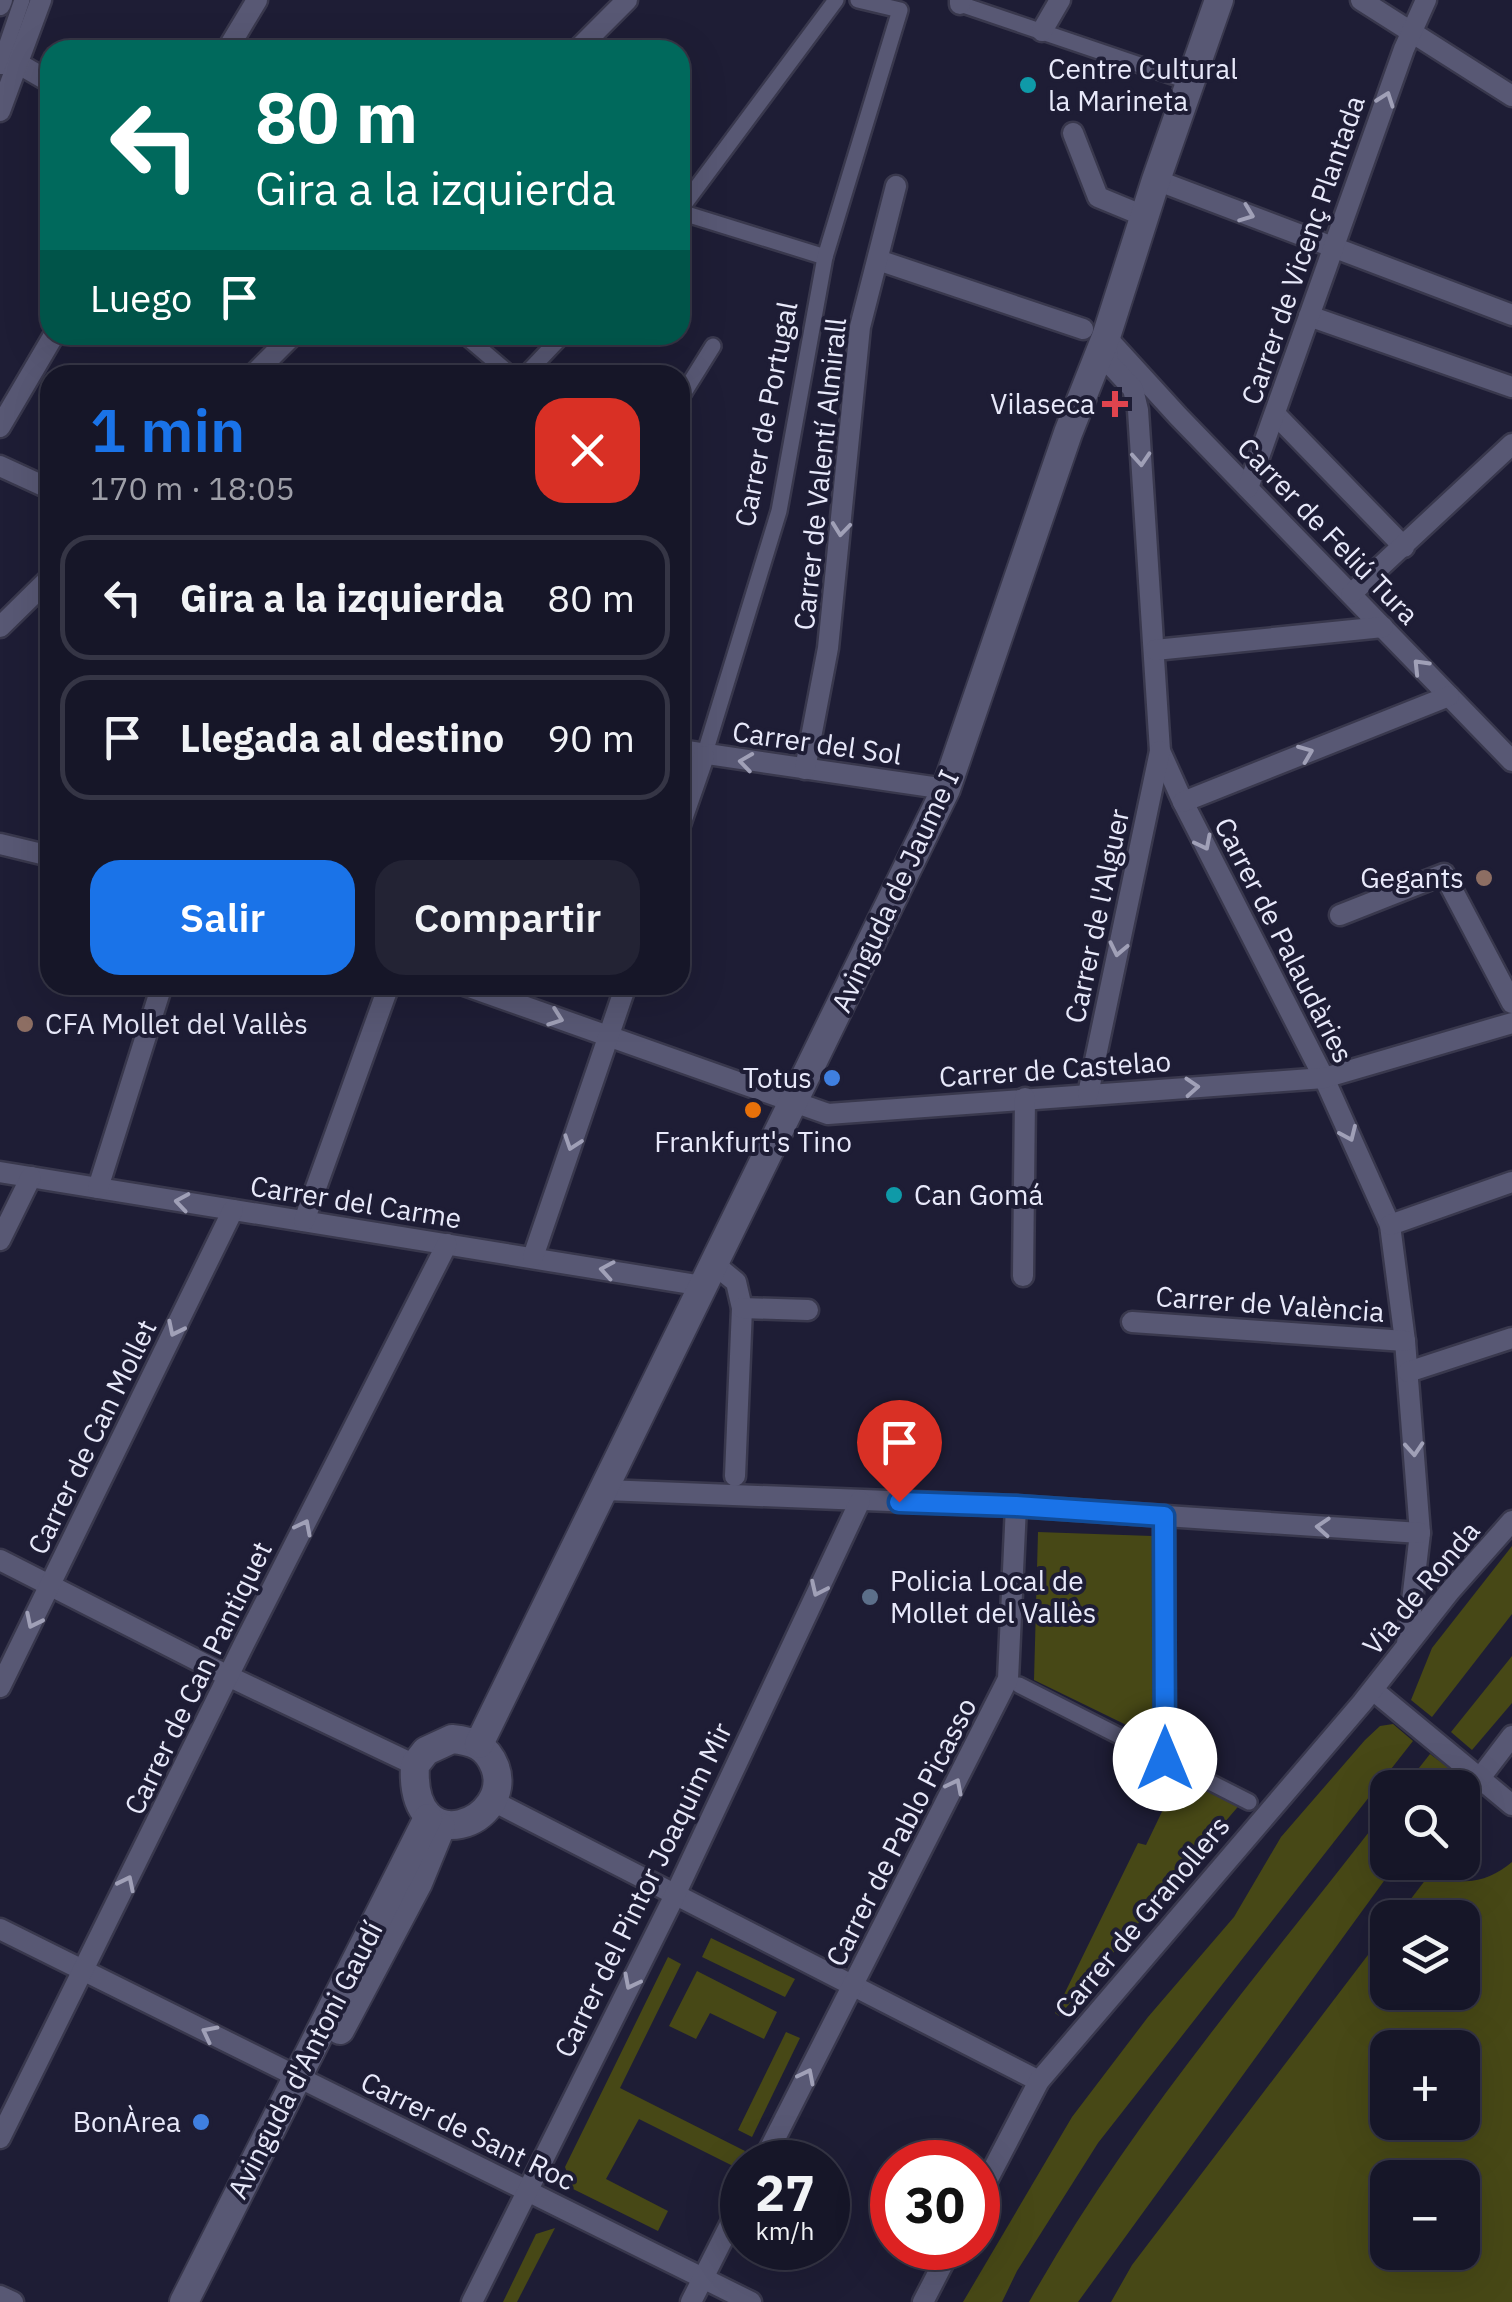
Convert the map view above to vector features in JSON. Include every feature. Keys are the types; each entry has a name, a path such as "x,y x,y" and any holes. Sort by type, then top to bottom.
{"street":[{"path":"0,111 22,0"},
{"path":"10,64 41,0"},
{"path":"233,40 257,0"},
{"path":"587,40 626,0"},
{"path":"690,197 836,0"},
{"name":"Carrer de Portugal","path":"690,796 779,512 825,256 900,10 858,0"},
{"path":"1042,32 1060,0"},
{"name":"Avinguda de Jaume I","path":"479,1744 946,789 1068,433 1095,333 1144,216 1219,0"},
{"path":"1361,0 1512,96"},
{"name":"Carrer de Vicenç Plantada","path":"1248,488 1426,0"},
{"path":"960,2 1190,82"},
{"path":"10,64 40,78"},
{"path":"1073,133 1098,197 1144,216"},
{"path":"1156,180 1512,315"},
{"name":"Carrer de Valentí Almirall","path":"805,769 828,648 860,327 896,186"},
{"path":"690,214 825,256"},
{"path":"878,260 1095,333"},
{"path":"1308,316 1512,387"},
{"name":"Carrer de Feliú Tura","path":"1095,333 1162,397 1512,761"},
{"name":"Carrer de Palaudàries","path":"1095,333 1108,362 1133,389 1138,410 1160,750 1182,802 1324,1078 1390,1224 1405,1341 1420,1533 1407,1644"},
{"path":"0,427 48,345"},
{"path":"263,365 283,345"},
{"path":"476,345 498,365"},
{"path":"534,365 554,345"},
{"path":"690,384 713,346"},
{"path":"1138,410 1162,397"},
{"path":"1275,414 1404,547"},
{"path":"1351,594 1512,444"},
{"path":"0,466 40,484"},
{"path":"0,627 40,588"},
{"path":"1154,650 1383,627"},
{"path":"1182,802 1449,696"},
{"name":"Carrer de l'Alguer","path":"1088,1094 1160,750"},
{"name":"Carrer del Sol","path":"690,752 946,789"},
{"path":"0,844 40,854"},
{"path":"1340,915 1444,874 1512,1004"},
{"path":"98,1188 159,995"},
{"path":"304,1221 384,995"},
{"name":"Carrer de Castelao","path":"491,995 828,1114 1324,1078 1512,1023"},
{"path":"533,1257 623,995"},
{"path":"1023,1276 1025,1098"},
{"name":"Carrer del Carme","path":"0,1172 533,1257 708,1275"},
{"path":"0,1240 32,1177"},
{"path":"1390,1224 1512,1182"},
{"name":"Carrer de Can Mollet","path":"0,1687 233,1210"},
{"name":"Carrer de Can Pantiquet","path":"0,2138 447,1244"},
{"path":"708,1275 736,1282 742,1308 736,1476"},
{"path":"742,1308 808,1310"},
{"name":"Carrer de València","path":"1132,1322 1405,1341"},
{"path":"1408,1372 1512,1338"},
{"path":"605,1490 1016,1506 1420,1533"},
{"name":"Carrer del Pintor Joaquim Mir","path":"472,2302 675,1894 860,1501"},
{"name":"Carrer de Pablo Picasso","path":"774,2140 1008,1679 1016,1506"},
{"path":"1164,1516 1165,1759"},
{"name":"Via de Ronda","path":"1373,1690 1450,1591 1512,1521"},
{"path":"0,1560 228,1676 415,1765"},
{"path":"1416,1570 1450,1591"},
{"path":"1020,1684 1249,1802"},
{"path":"1373,1690 1470,1770"},
{"name":"Carrer de Granollers","path":"1000,2155 1038,2081 1373,1690"},
{"path":"1512,1736 1480,1778 1512,1804"},
{"path":"442,1741 479,1744 493,1761 498,1775 493,1801 486,1811 468,1822 435,1822 414,1788 415,1765 426,1751 442,1741"},
{"path":"493,1801 1038,2081"},
{"name":"Avinguda d'Antoni Gaudí","path":"184,2302 304,2080 435,1822"},
{"name":"Carrer de Sant Roc","path":"0,1929 751,2302"},
{"name":"Avinguda d'Antoni Gaudí","path":"204,2302 304,2080"},
{"path":"691,2302 720,2244"},
{"path":"923,2302 940,2270"},
{"path":"0,2296 13,2302"}],"shaded area":[{"path":"1038,1532 1152,1536 1153,1738 1034,1680"},
{"path":"1512,1546 1512,1614 1432,1717 1411,1700 1432,1648"},
{"path":"1512,1656 1512,1703 1472,1750 1451,1732"},
{"path":"1393,1724 1413,1741 1390,1770 1370,1770 1370,1796 1098,2143 1017,2271 1002,2302 963,2302 982,2270 1000,2270 1000,2239 1072,2117 1148,2017 1234,1917 1281,1837 1380,1726"},
{"path":"1430,1754 1452,1770 1417,1770"},
{"path":"1181,1772 1242,1802 1059,2016 1055,2013 1138,1843 1146,1845"},
{"path":"1370,1831 1370,1880 1385,1880 1078,2302 1029,2302 1109,2173 1245,1989"},
{"path":"1512,1862 1512,2302 1111,2302 1132,2265 1370,1952 1370,2010 1480,2010 1480,1900 1410,1900 1425,1880 1484,1878"},
{"path":"711,1938 795,1979 785,1997 702,1957"},
{"path":"668,1957 681,1964 620,2088 723,2140 720,2140 720,2160 639,2119 606,2179 668,2211 658,2231 573,2189 565,2167"},
{"path":"697,1971 777,2012 764,2039 710,2013 696,2039 669,2026"},
{"path":"786,2032 800,2038 752,2137 738,2130"},
{"path":"555,2228 517,2302 503,2302 536,2234"}],"place":[{"name":"Centre Cultural la Marineta","path":"1028,85"},
{"name":"Vilaseca","path":"1115,404"},
{"name":"Gegants","path":"1484,878"},
{"name":"CFA Mollet del Vallès","path":"25,1024"},
{"name":"Totus","path":"832,1078"},
{"name":"Frankfurt's Tino","path":"753,1110"},
{"name":"Can Gomá","path":"894,1195"},
{"name":"Policia Local de Mollet del Vallès","path":"870,1597"},
{"name":"BonÀrea","path":"201,2122"}],"route":[{"path":"899,1502 1164,1516 1165,1759"}]}
